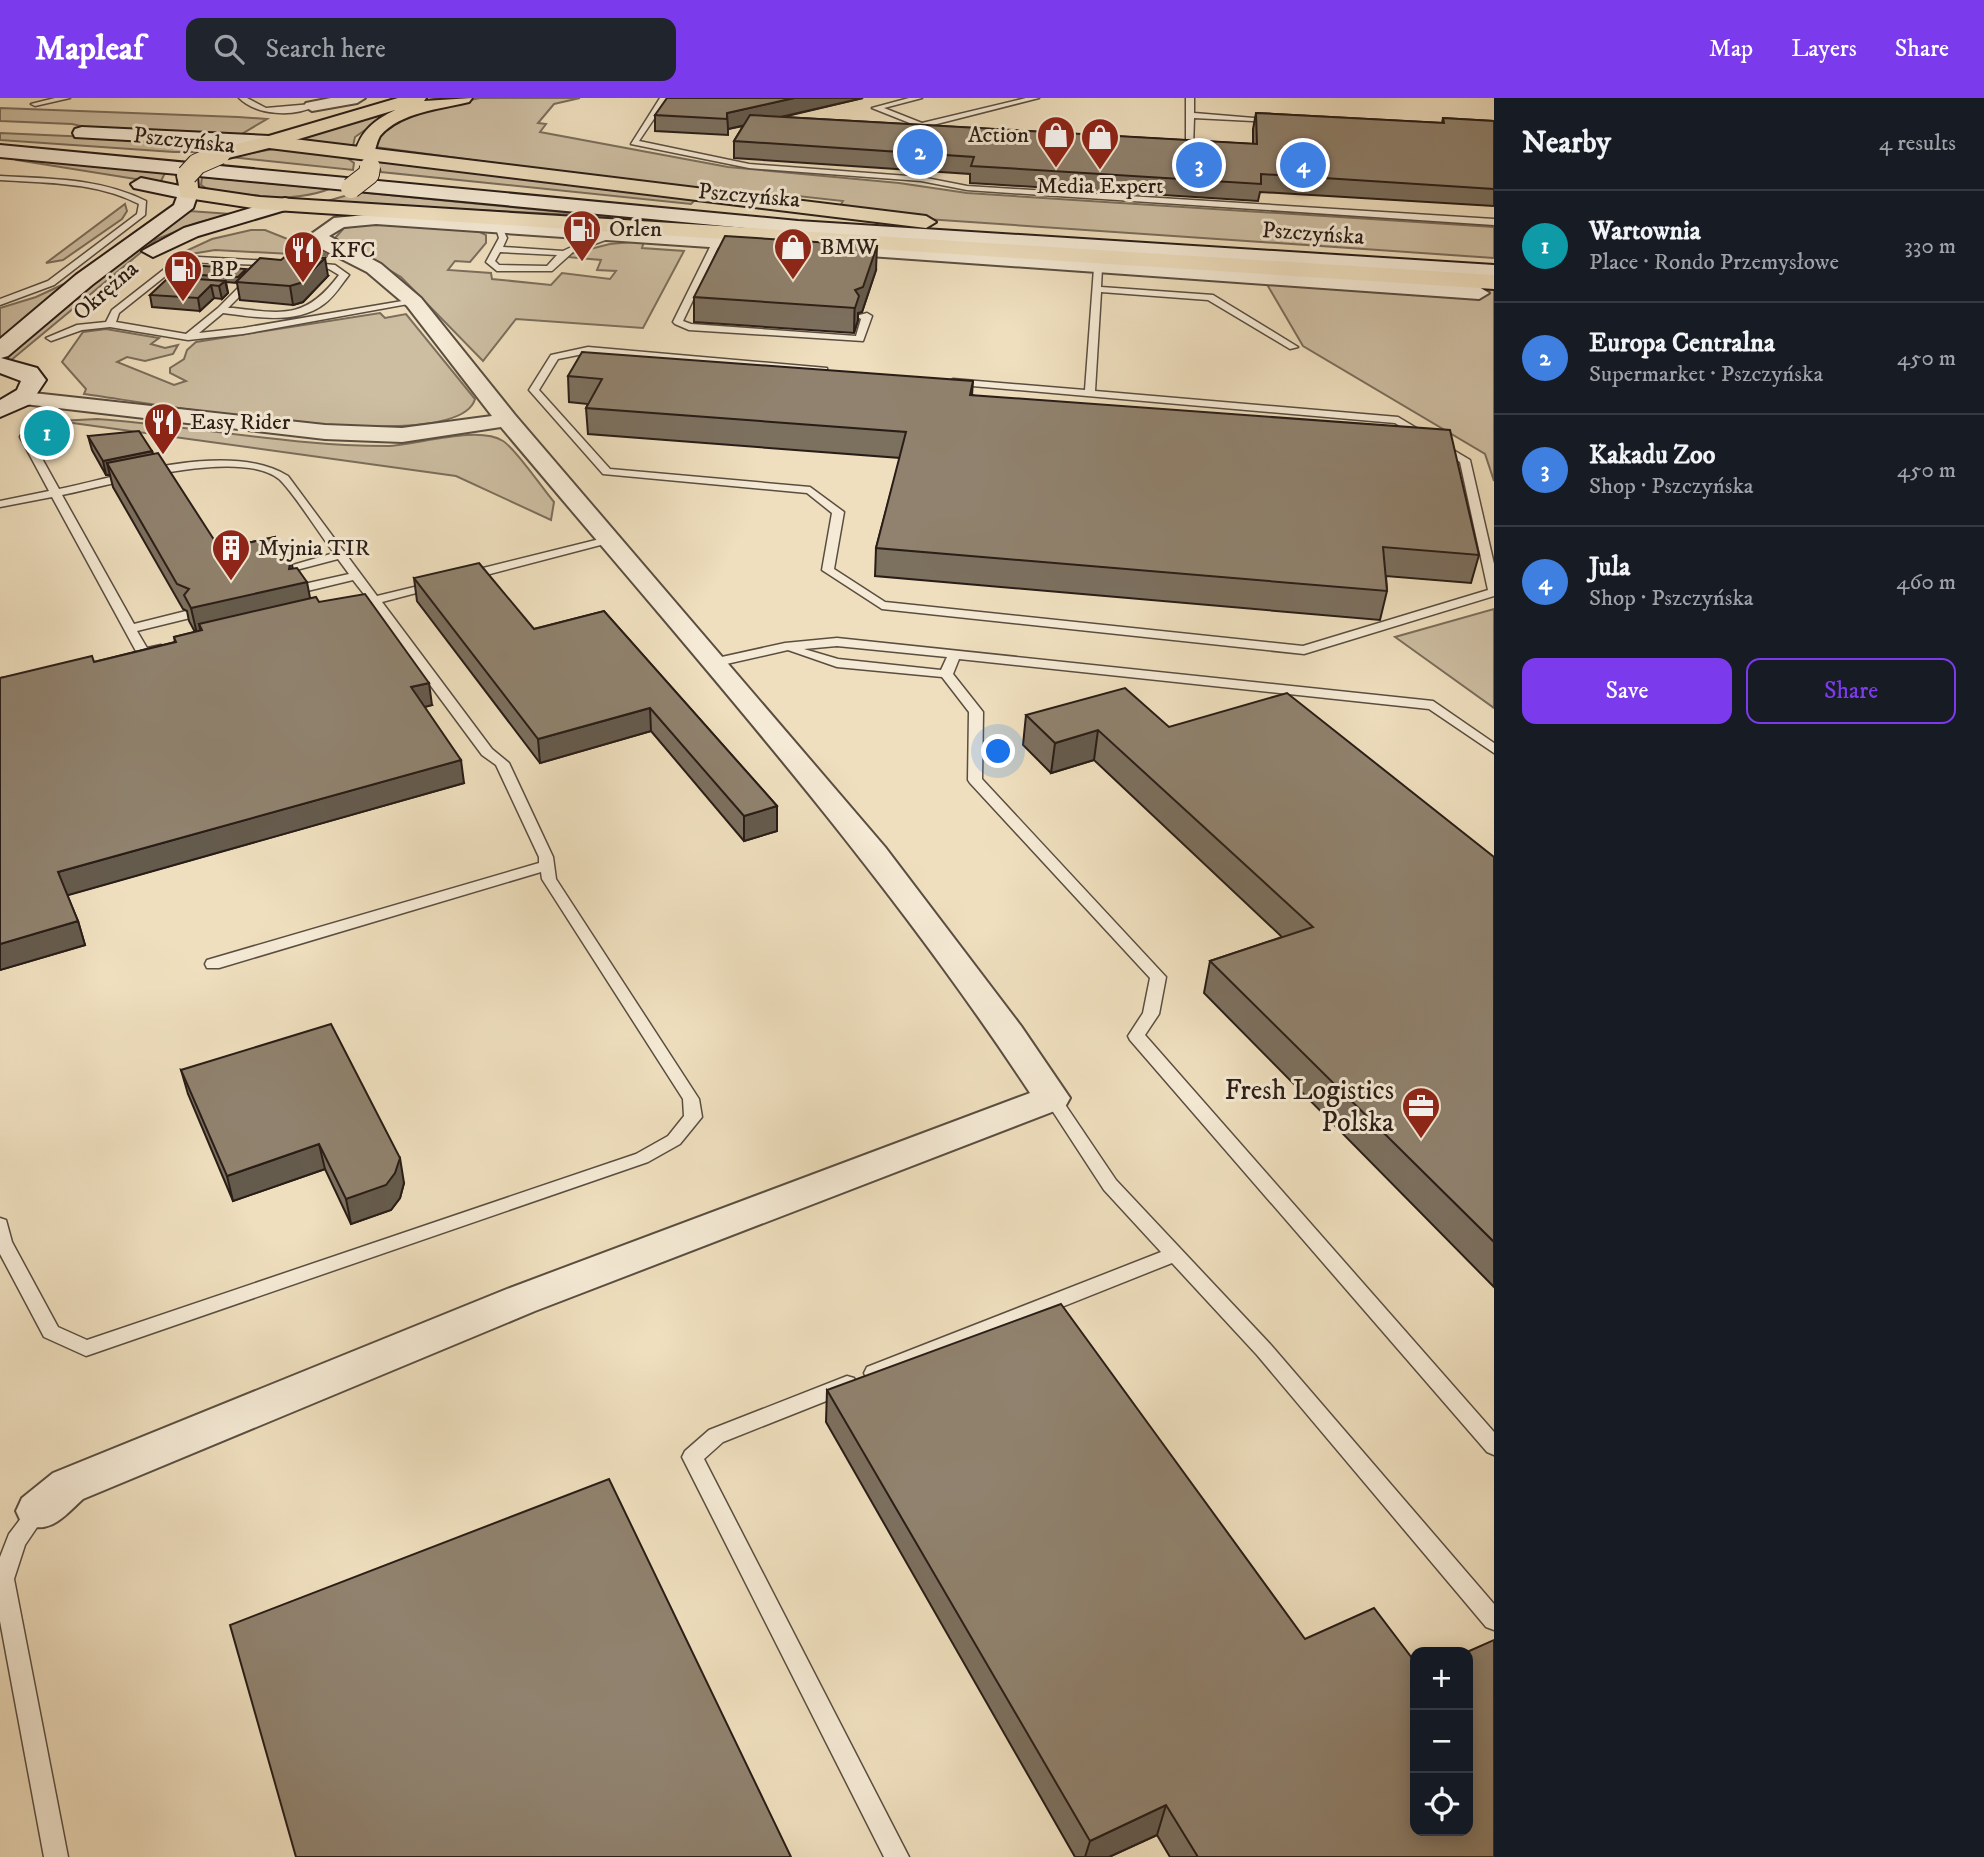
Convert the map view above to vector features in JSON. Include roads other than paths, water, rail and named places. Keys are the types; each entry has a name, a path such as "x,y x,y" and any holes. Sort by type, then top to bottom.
{"main road":[{"path":"187,184 197,164 220,154 417,98"},
{"path":"285,204 325,197 351,188 369,174 365,141 370,134 395,117 463,98"},
{"path":"57,132 269,142 368,160 1003,233"},
{"name":"Pszczyńska","path":"0,144 729,212 1003,233 1494,262"},
{"name":"Pszczyńska","path":"0,151 798,227 1494,272"},
{"path":"0,163 187,184 285,204 1409,276 1489,284"},
{"name":"Okrężna","path":"5,361 84,280 183,208 187,184"},
{"name":"Okrężna","path":"5,361 51,338 133,264 161,245 191,232 285,204"},
{"path":"0,409 24,397 33,389 34,380 28,373 5,361"}],"street":[{"path":"312,106 358,98"},
{"path":"38,1511 68,1486 495,1311 1052,1098 1009,1034 874,854 508,420 414,302 374,268 319,239 320,232 330,225 361,219 1098,268 1489,284"},
{"path":"24,397 326,432 415,434 508,420"}],"lane":[{"path":"35,104 66,98"},
{"name":"Pszczyńska","path":"243,98 253,108 267,111 312,106"},
{"path":"664,98 634,142 739,164 921,179 967,188 1494,222"},
{"path":"918,98 876,108 919,126 949,132"},
{"path":"919,126 1035,98"},
{"path":"1163,145 1189,146 1190,98"},
{"path":"1189,115 1283,120"},
{"path":"0,178 67,182 133,197 143,203 141,215 51,283 0,302"},
{"path":"498,227 503,238 490,262 497,268 549,269 561,253"},
{"path":"499,249 561,253 615,235"},
{"path":"717,242 678,322 689,327 860,339 867,316 861,316"},
{"path":"110,324 115,312 181,259 281,263"},
{"path":"188,337 221,310 268,263"},
{"path":"221,310 265,315 310,309 322,302 344,275 340,269 331,265 293,263"},
{"path":"1090,394 1098,268"},
{"path":"152,283 165,284"},
{"path":"228,288 241,289"},
{"path":"1097,289 1210,297 1293,347"},
{"path":"51,338 80,327 110,324 188,337 243,331 414,302"},
{"path":"832,371 588,350 554,357 534,390 607,472 810,489 838,512 828,570 882,605 1304,650 1494,592 1465,460 1398,420 941,381"},
{"path":"25,437 130,629 137,654 171,647"},
{"path":"0,504 197,464 233,463 268,468 284,478 488,752 502,763 547,865 549,879 691,1099 693,1118 674,1140 642,1158 86,1348 51,1332 3,1242 0,1225"},
{"path":"347,606 608,540"},
{"path":"285,569 341,555"},
{"path":"299,589 357,576"},
{"path":"130,629 186,615"},
{"path":"713,663 785,647 837,642 1433,705 1494,749"},
{"path":"785,647 837,663 946,674 976,712 975,780 1158,977 1151,1014 1136,1036 1494,1446"},
{"path":"946,674 955,653"},
{"path":"214,964 547,865"},
{"path":"1052,1098 1110,1185 1264,1350 1494,1620"},
{"path":"897,1857 692,1457 716,1436 1175,1254"},
{"path":"38,1511 16,1541 4,1579 56,1857"}],"place":[{"name":"Europa Centralna","path":"920,152"},
{"name":"Kakadu Zoo","path":"1199,165"},
{"name":"Jula","path":"1303,165"},
{"name":"Action","path":"1056,169"},
{"name":"Media Expert","path":"1100,171"},
{"name":"Orlen","path":"582,263"},
{"name":"BMW","path":"793,281"},
{"name":"KFC","path":"303,284"},
{"name":"BP","path":"183,303"},
{"name":"Wartownia","path":"47,433"},
{"name":"Easy Rider","path":"163,456"},
{"name":"Myjnia TIR","path":"231,582"},
{"name":"Fresh Logistics Polska","path":"1421,1140"}]}
